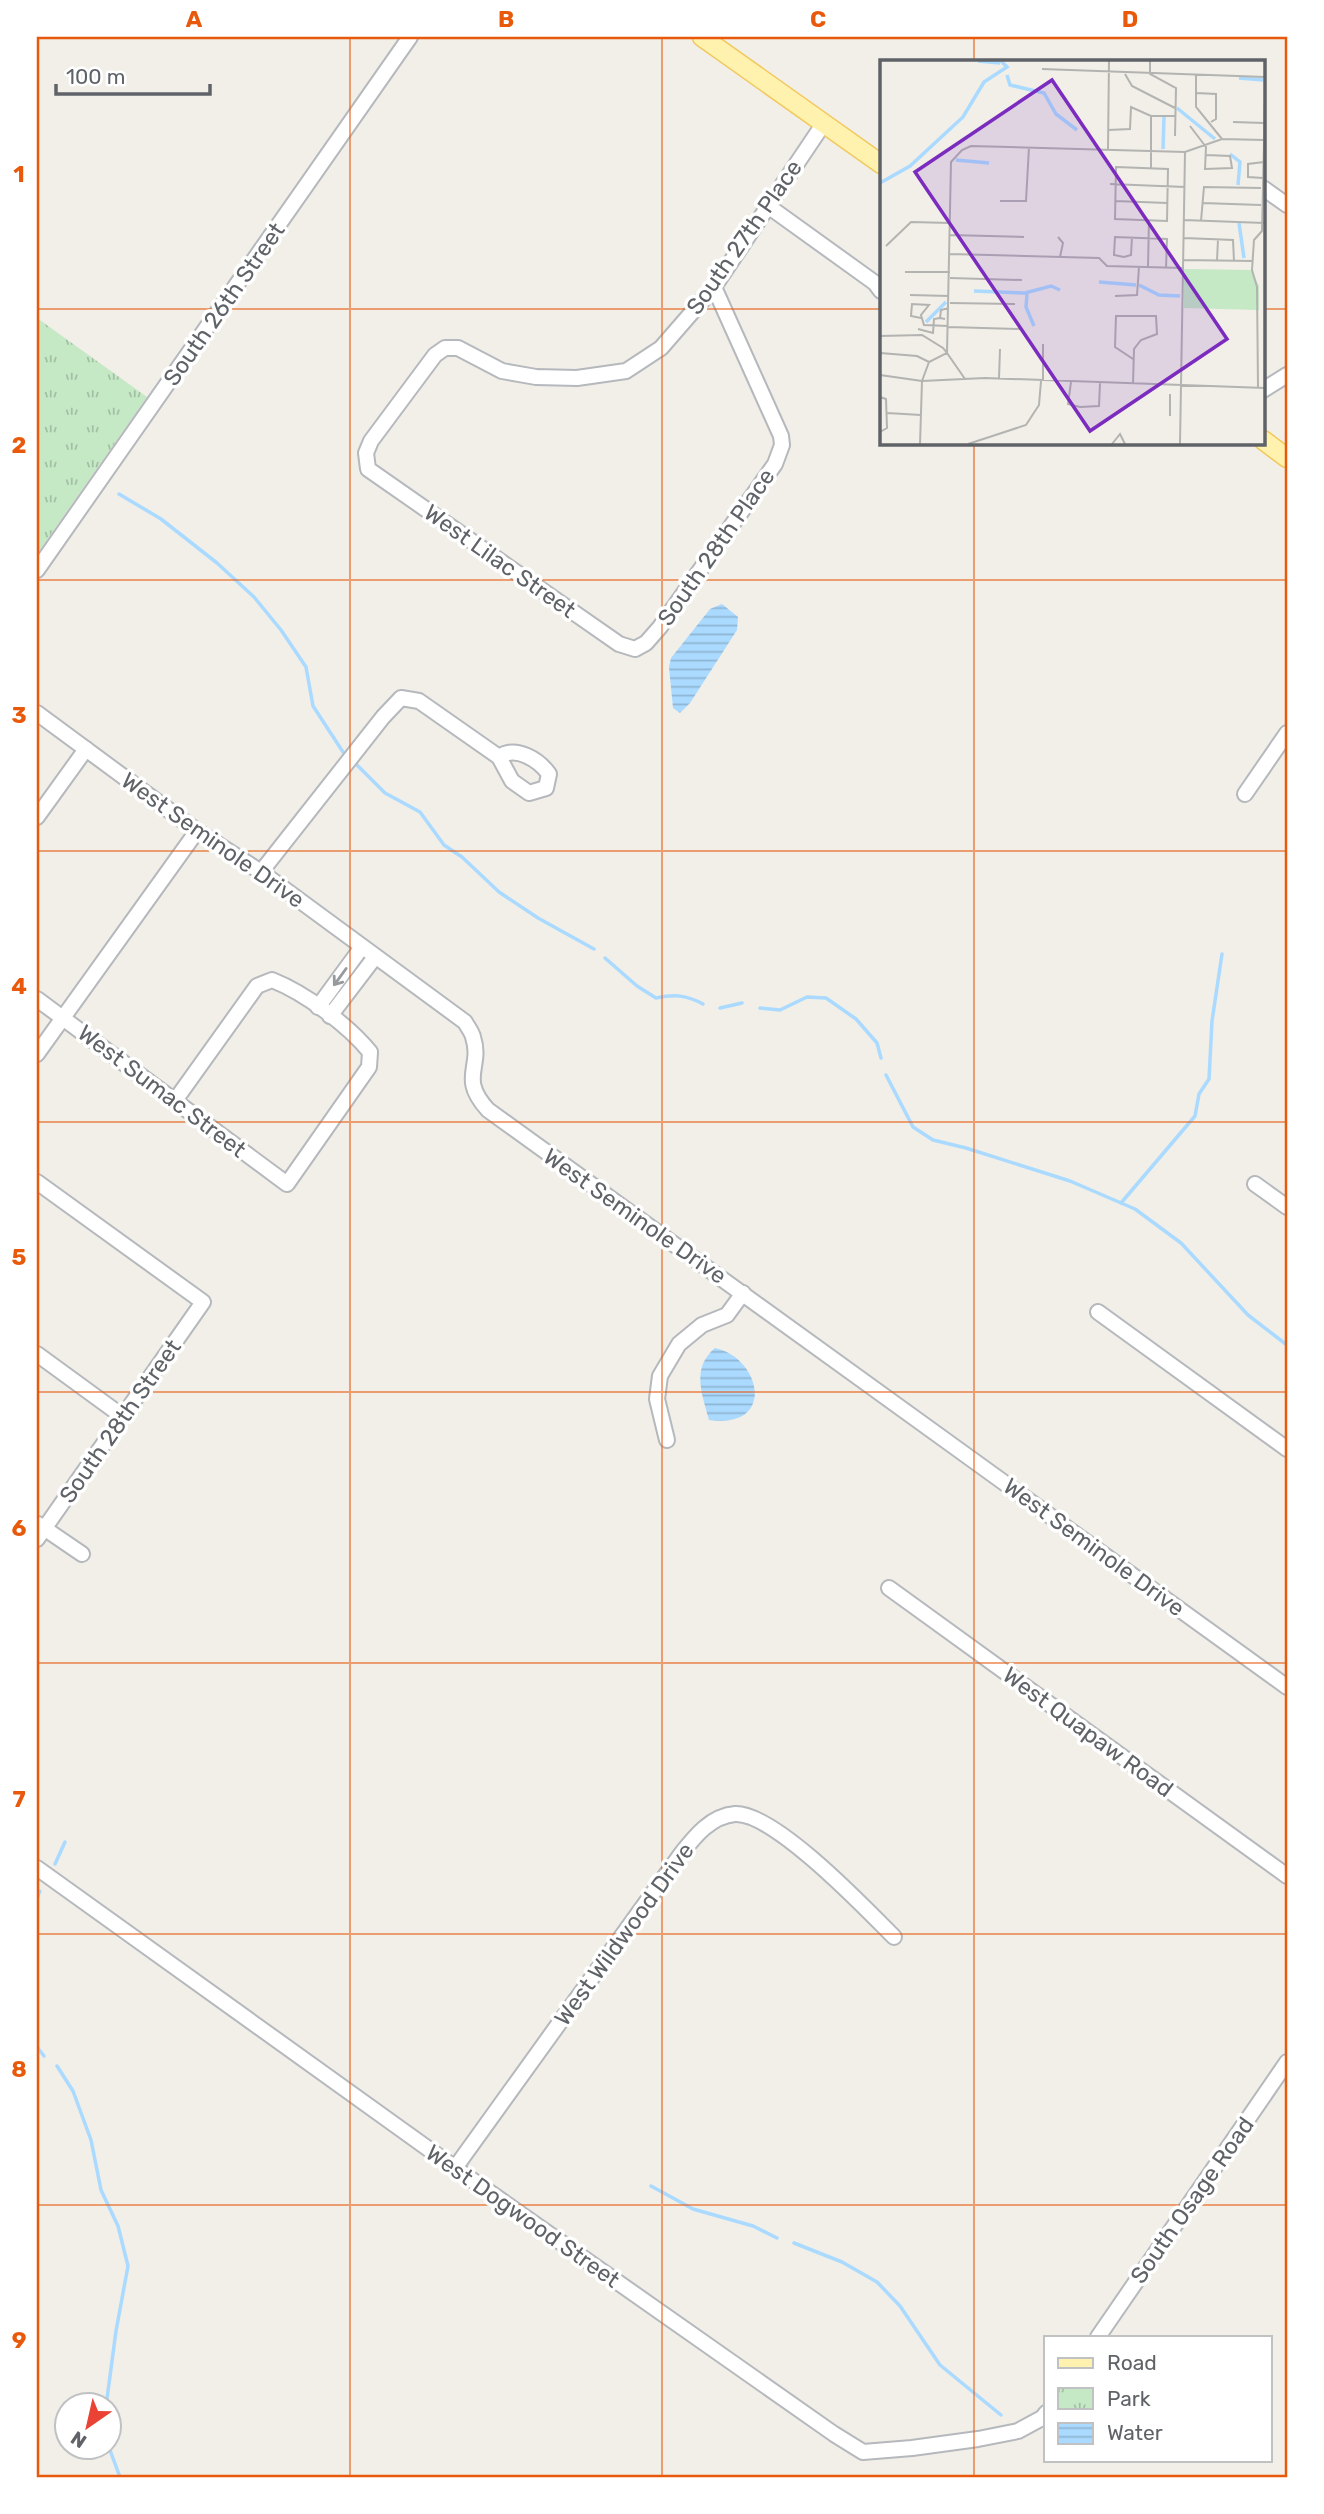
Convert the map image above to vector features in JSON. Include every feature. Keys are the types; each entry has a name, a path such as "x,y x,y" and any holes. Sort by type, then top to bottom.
{"main road":[{"path":"702,37 880,163"},
{"path":"1264,441 1287,458"}],"street":[{"name":"South 26th Street","path":"37,570 410,37"},
{"name":"South 27th Place","path":"368,469 366,453 371,441 435,355 444,348 457,348 502,371 536,377 578,378 626,371 661,348 714,287 824,123"},
{"path":"1264,189 1287,205"},
{"path":"768,205 875,283 880,290"},
{"name":"South 28th Place","path":"635,649 646,643 660,626 775,464 782,445 781,436 714,287"},
{"path":"1264,389 1287,375"},
{"name":"West Lilac Street","path":"368,469 619,644 635,649"},
{"path":"261,872 375,726 401,698 419,701 499,757"},
{"name":"West Seminole Drive","path":"37,713 197,831 261,872 465,1022 474,1037 472,1082 475,1096 488,1110 1287,1687"},
{"path":"1245,794 1287,733"},
{"path":"37,817 86,749"},
{"path":"37,1054 197,831"},
{"path":"324,1012 362,947"},
{"path":"324,1012 375,957"},
{"path":"174,1102 257,986 272,980 289,986 324,1012"},
{"name":"West Sumac Street","path":"37,999 287,1184 369,1067 370,1052 357,1036 324,1012"},
{"name":"South 28th Street","path":"37,1182 203,1302 39,1530"},
{"path":"1255,1184 1287,1207"},
{"path":"667,1440 657,1399 660,1376 679,1344 702,1325 727,1315 743,1293"},
{"path":"1098,1312 1287,1449"},
{"path":"37,1354 122,1416"},
{"path":"39,1530 82,1554"},
{"name":"West Quapaw Road","path":"889,1588 1287,1876"},
{"name":"West Wildwood Drive","path":"455,2168 681,1854 693,1838 712,1822 735,1814 750,1816 772,1829 838,1881 894,1937"},
{"name":"West Dogwood Street","path":"37,1868 455,2168 863,2452 978,2439 1018,2431 1044,2415"},
{"name":"South Osage Road","path":"1099,2336 1287,2062"}],"green space":[{"path":"37,318 147,397 37,554"}],"water":[{"path":"722,604 738,617 737,630 690,703 680,713 673,708 669,667 671,658 710,609"},
{"path":"715,1348 731,1354 743,1365 755,1392 753,1404 745,1414 730,1420 709,1420 701,1391 703,1364"}],"waterway":[{"path":"119,494 161,519 217,563 254,597 306,667 313,706 343,752"},
{"path":"356,764 385,793 420,812 444,845 462,857 499,892 538,918 594,949"},
{"path":"1121,1203 1195,1116 1199,1094 1209,1079 1212,1021 1222,954"},
{"path":"605,958 637,986 656,998 680,996 703,1004"},
{"path":"760,1008 780,1010 807,997 826,998 856,1019 877,1043 881,1058"},
{"path":"720,1008 742,1003"},
{"path":"886,1075 913,1127 933,1140 1070,1181 1135,1209 1181,1243 1248,1315 1287,1345"},
{"path":"55,1864 65,1842"},
{"path":"37,1898 40,1891"},
{"path":"37,2047 44,2056"},
{"path":"57,2066 73,2091 91,2140 101,2190 118,2226 128,2266 108,2392"},
{"path":"651,2186 693,2209 753,2226 777,2238"},
{"path":"794,2243 842,2262 877,2282 900,2306 940,2365 1001,2415"},
{"path":"114,2462 120,2477"}]}
